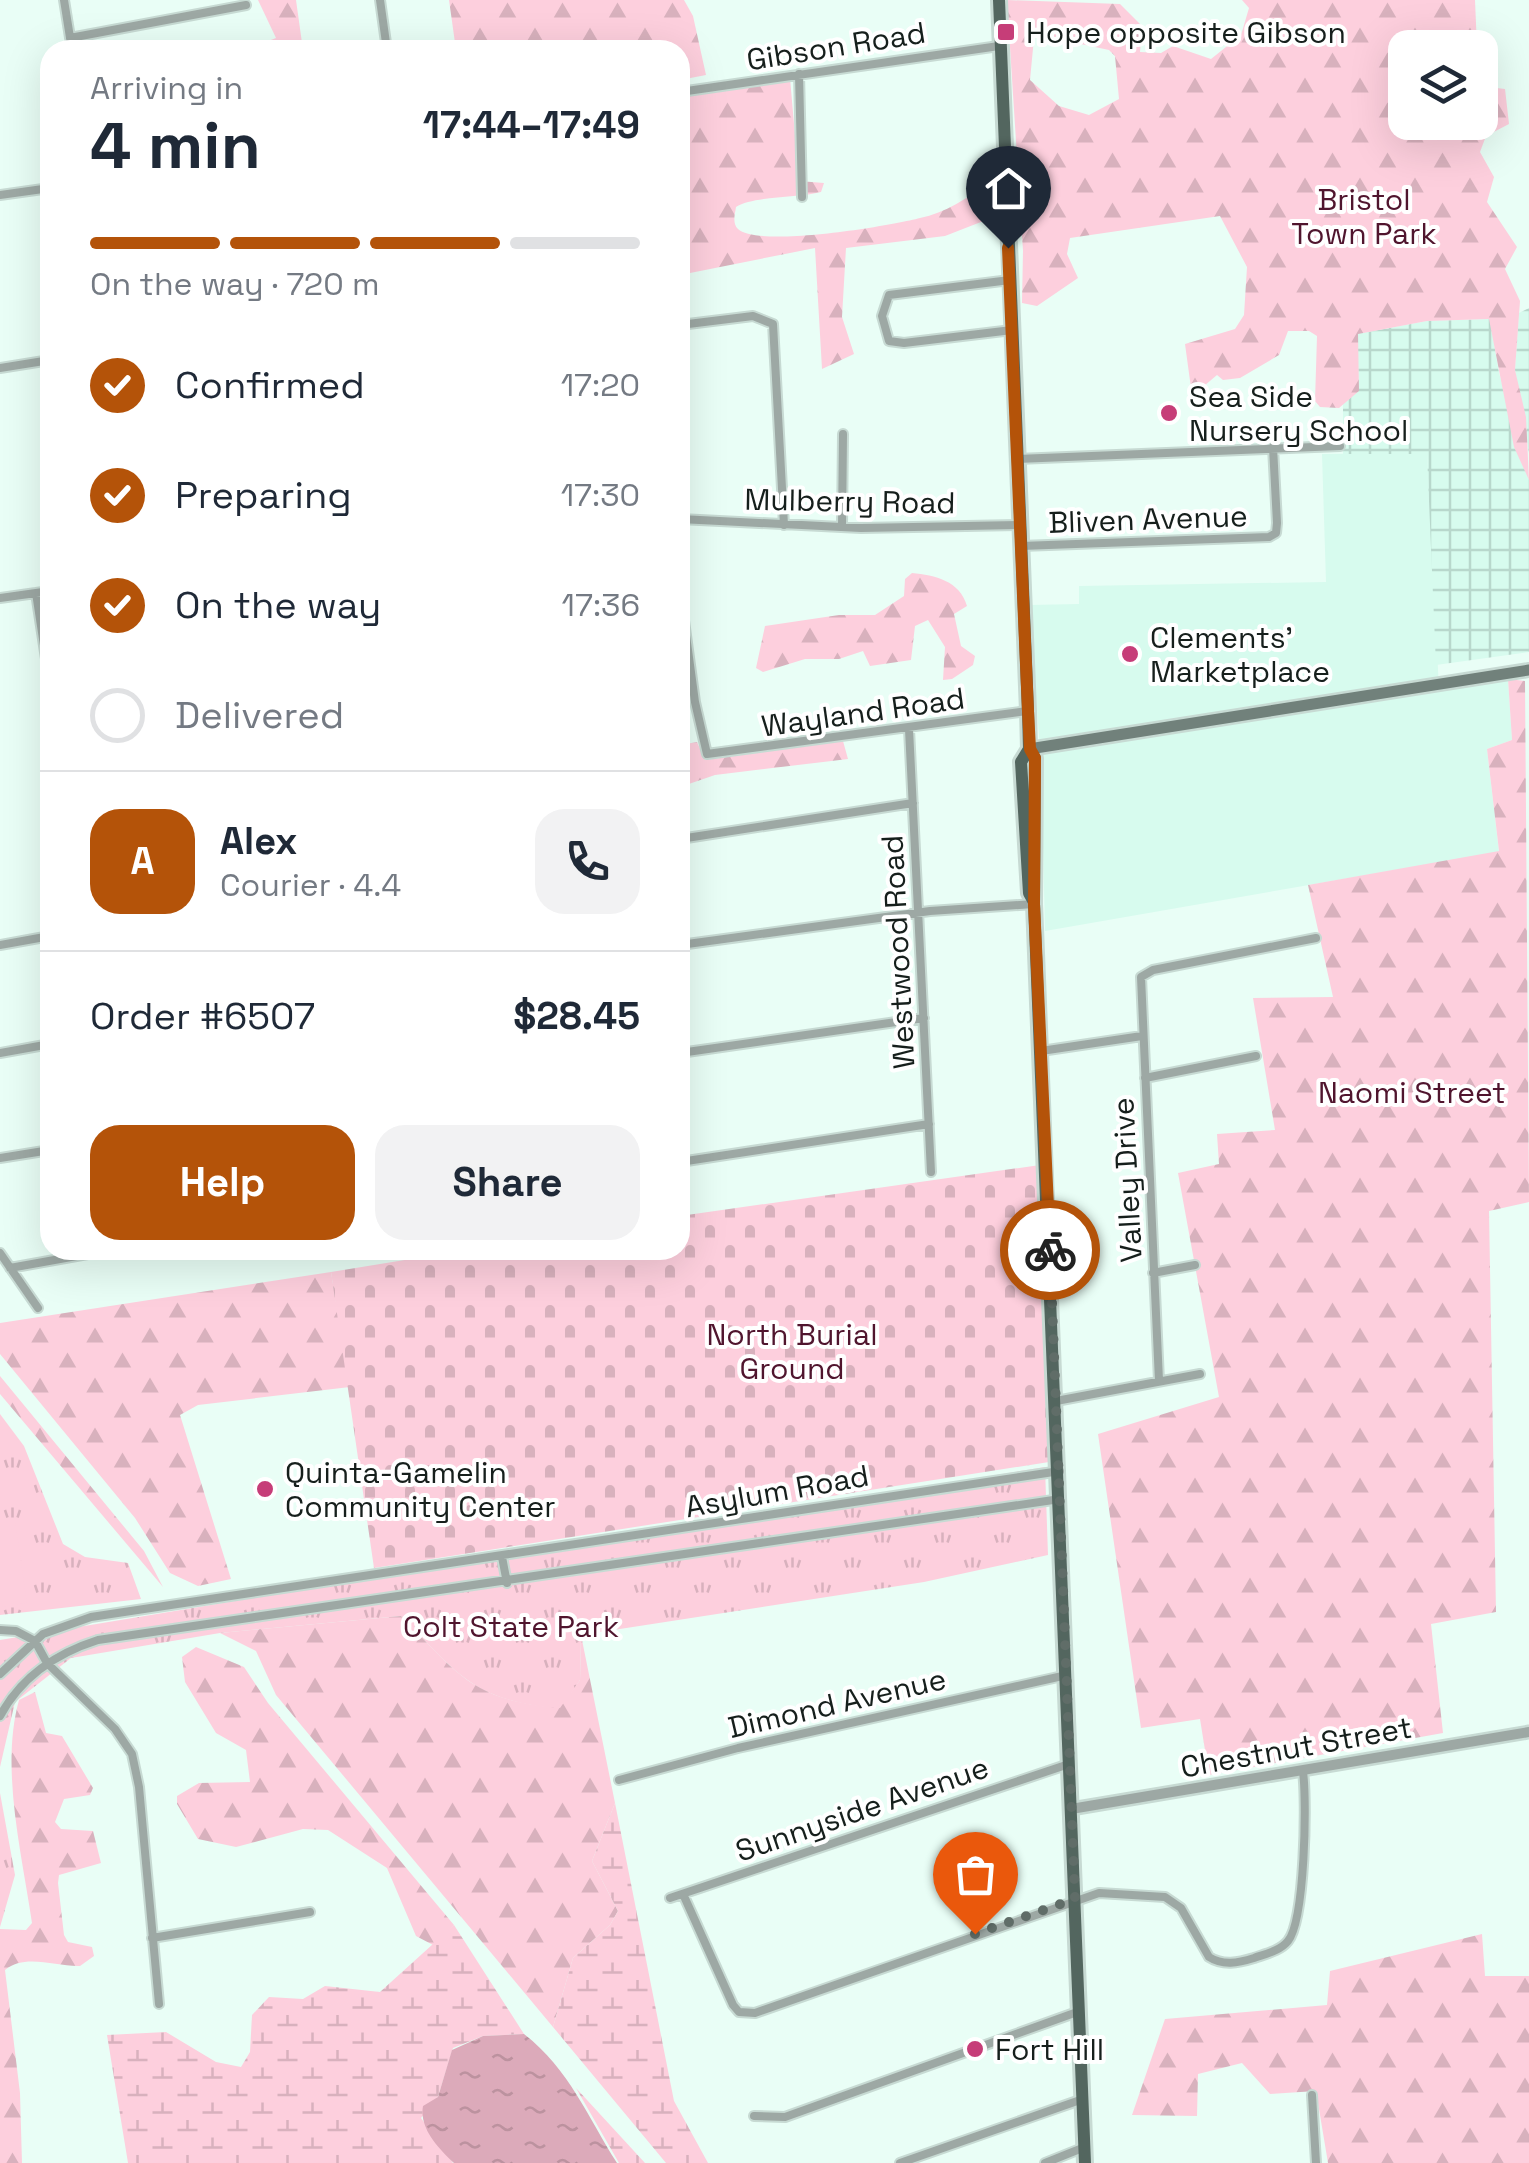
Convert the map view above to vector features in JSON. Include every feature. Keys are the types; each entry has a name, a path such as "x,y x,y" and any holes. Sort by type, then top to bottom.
{"main road":[{"path":"999,0 1030,749 1021,762 1028,894 1034,904 1041,1051 1085,2163"},
{"path":"1030,749 1529,670"}],"street":[{"path":"64,0 70,38 246,5"},
{"path":"380,0 386,40"},
{"name":"Gibson Road","path":"690,90 999,46"},
{"path":"799,74 802,197"},
{"path":"0,196 40,190"},
{"path":"1010,280 890,295 882,324 890,341 904,343 1012,330"},
{"path":"690,324 753,316 774,324 784,525"},
{"path":"0,368 40,362"},
{"path":"842,527 843,434"},
{"path":"1017,460 1340,446"},
{"name":"Bliven Avenue","path":"1020,546 1265,538 1276,533 1273,447"},
{"name":"Mulberry Road","path":"690,519 842,527 1020,525"},
{"path":"0,598 40,592"},
{"path":"36,593 40,619"},
{"name":"Wayland Road","path":"690,655 705,752 730,754 1028,711"},
{"name":"Westwood Road","path":"909,729 931,1172"},
{"path":"690,837 912,804"},
{"path":"690,944 918,913 1034,904"},
{"path":"0,945 40,938"},
{"name":"Valley Drive","path":"1159,1380 1141,976 1154,970 1316,938"},
{"path":"690,1052 924,1018"},
{"path":"1041,1051 1142,1036"},
{"path":"0,1053 40,1046"},
{"path":"1144,1078 1256,1056"},
{"path":"690,1160 929,1124"},
{"path":"0,1158 40,1152"},
{"path":"0,1254 38,1308"},
{"path":"10,1268 54,1260"},
{"path":"1153,1273 1195,1266"},
{"path":"1056,1401 1200,1374"},
{"name":"Asylum Road","path":"35,1642 42,1634 91,1617 1060,1471"},
{"name":"Asylum Road","path":"48,1663 98,1640 1060,1499"},
{"path":"502,1557 507,1583"},
{"path":"0,1630 16,1630 35,1642 48,1663 96,1708 132,1754 139,1787 159,2004"},
{"path":"0,1674 35,1642"},
{"path":"0,1716 23,1684 48,1663"},
{"name":"Dimond Avenue","path":"618,1780 738,1748 1067,1675"},
{"name":"Chestnut Street","path":"1071,1809 1529,1732"},
{"name":"Sunnyside Avenue","path":"670,1898 1069,1764"},
{"path":"684,1894 732,2006 742,2013 755,2013 1099,1893 1165,1897 1181,1908 1202,1952 1221,1963 1248,1960 1282,1947 1294,1929 1308,1804 1303,1772"},
{"path":"152,1938 310,1912"},
{"path":"754,2116 785,2117 1080,2011"},
{"path":"1312,2095 1316,2163"},
{"path":"900,2163 1083,2099"},
{"path":"1045,2163 1084,2146"}],"shaded area":[{"path":"1529,308 1529,453 1515,370 1519,313"},
{"path":"1490,319 1499,373 1529,480 1529,652 1436,665 1427,454 1343,454 1343,403 1359,391 1357,334 1427,321"},
{"path":"1427,453 1439,689 1508,679 1512,740 1487,749 1499,852 1045,931 1041,762 1029,605 1079,604 1079,586 1326,582 1322,454"}],"green space":[{"path":"258,0 296,0 302,40 271,40 276,38"},
{"path":"449,0 684,0 693,16 706,75 690,78 690,40 455,40"},
{"name":"Bristol Town Park","path":"1007,0 1120,4 1142,26 1140,52 1161,53 1173,46 1211,59 1241,35 1249,8 1242,0 1475,0 1476,30 1388,30 1388,140 1484,140 1480,152 1494,177 1487,202 1517,247 1505,269 1520,301 1515,370 1526,417 1529,480 1514,447 1489,319 1427,321 1358,334 1359,391 1339,408 1320,407 1315,401 1317,336 1309,331 1288,331 1279,355 1240,378 1223,380 1217,375 1204,386 1191,388 1185,344 1235,329 1244,315 1247,267 1220,216 1070,238 1067,254 1078,278 1037,306 1022,303 1023,251","holes":["1043,36 1109,50 1115,56 1119,99 1089,115 1059,106 1030,80 1034,38"]},
{"path":"790,78 799,181 824,183 821,192 764,199 736,207 734,221 738,229 751,234 826,234 920,218 938,213 988,183 999,184 1004,213 945,236 846,248 842,317 854,354 822,369 815,248 690,273 690,93"},
{"path":"1498,88 1505,89 1509,124 1498,130"},
{"path":"912,573 938,578 953,585 964,597 967,606 954,614 961,646 975,656 973,665 952,679 943,680 945,647 928,620 915,626 911,660 870,666 863,651 839,659 805,659 763,672 756,668 765,626 839,615 875,615 904,596 905,579"},
{"name":"Naomi Street","path":"1508,679 1525,681 1529,1202 1489,1211 1496,1612 1431,1624 1443,1733 1209,1775 1200,1719 1141,1728 1098,1434 1219,1397 1178,1173 1219,1164 1217,1134 1275,1130 1253,998 1333,997 1308,885 1499,851 1487,749 1512,740"},
{"path":"843,741 848,759 715,775 690,784 690,743 697,742 705,760"},
{"name":"North Burial Ground","path":"1040,1165 1049,1462 374,1568 331,1272 405,1260 690,1260 690,1215"},
{"path":"331,1272 350,1387 198,1405 180,1415 231,1579 198,1586 170,1573 135,1518 0,1354 0,1323"},
{"path":"0,1376 144,1551 163,1587 0,1394"},
{"path":"0,1414 24,1446 63,1544 85,1557 128,1563 141,1599 0,1615"},
{"name":"Colt State Park","path":"1045,1467 1048,1555 924,1582 581,1635 580,1680 561,1709 507,1699 470,1682 401,1616 220,1633 71,1658 15,1702 0,1767 0,1640"},
{"path":"15,1519 27,1603 0,1607 0,1522"},
{"path":"401,1616 470,1682 506,1699 560,1708 580,1680 581,1635 615,1803 592,1861 618,1911 610,1925 573,1958 553,2027 276,1695 256,1651 220,1633"},
{"path":"196,1647 244,1667 268,1703 454,1925 435,1946 416,1936 387,1868 328,1830 303,1829 236,1847 198,1839 177,1804 177,1796 199,1783 250,1782 246,1750 216,1733 185,1682 182,1657"},
{"path":"35,1692 46,1733 62,1736 93,1788 90,1795 64,1799 55,1822 61,1829 93,1831 101,1863 59,1875 58,1883 64,1935 68,1942 92,1947 94,1956 80,1966 22,1962 5,1970 20,2093 22,2163 0,2163 0,1929 26,1930 32,1923 12,1782 14,1726 19,1700"},
{"path":"0,1793 15,1875 0,1927"},
{"path":"615,1803 674,2101 708,2163 666,2163 553,2027 573,1958 610,1925 618,1911 592,1861"},
{"path":"454,1925 524,2034 483,2036 453,2048 438,2097 421,2118 453,2163 128,2163 107,2035 166,2032 216,2062 241,2067 250,2052 252,2015 269,1997 303,1999 325,1986 380,1992"},
{"path":"1482,1934 1485,1976 1529,1976 1529,2163 1328,2163 1316,2091 1270,2094 1242,2063 1198,2074 1197,2116 1132,2115 1165,2019 1327,2005 1330,1971"},
{"path":"576,2088 645,2163 619,2163"}],"water":[{"path":"524,2034 566,2078 617,2163 454,2163 431,2137 424,2122 423,2106 438,2097 452,2050 483,2036"}],"way so far":[{"path":"975,1934 1075,1899 1050,1250"}],"place":[{"name":"Hope opposite Gibson","path":"1006,32"},
{"name":"Sea Side Nursery School","path":"1169,413"},
{"name":"Clements' Marketplace","path":"1130,654"},
{"name":"Quinta-Gamelin Community Center","path":"265,1489"},
{"name":"Fort Hill","path":"975,2049"}],"route":[{"path":"1008,248 1030,749 1035,758 1034,904 1050,1250"}]}
